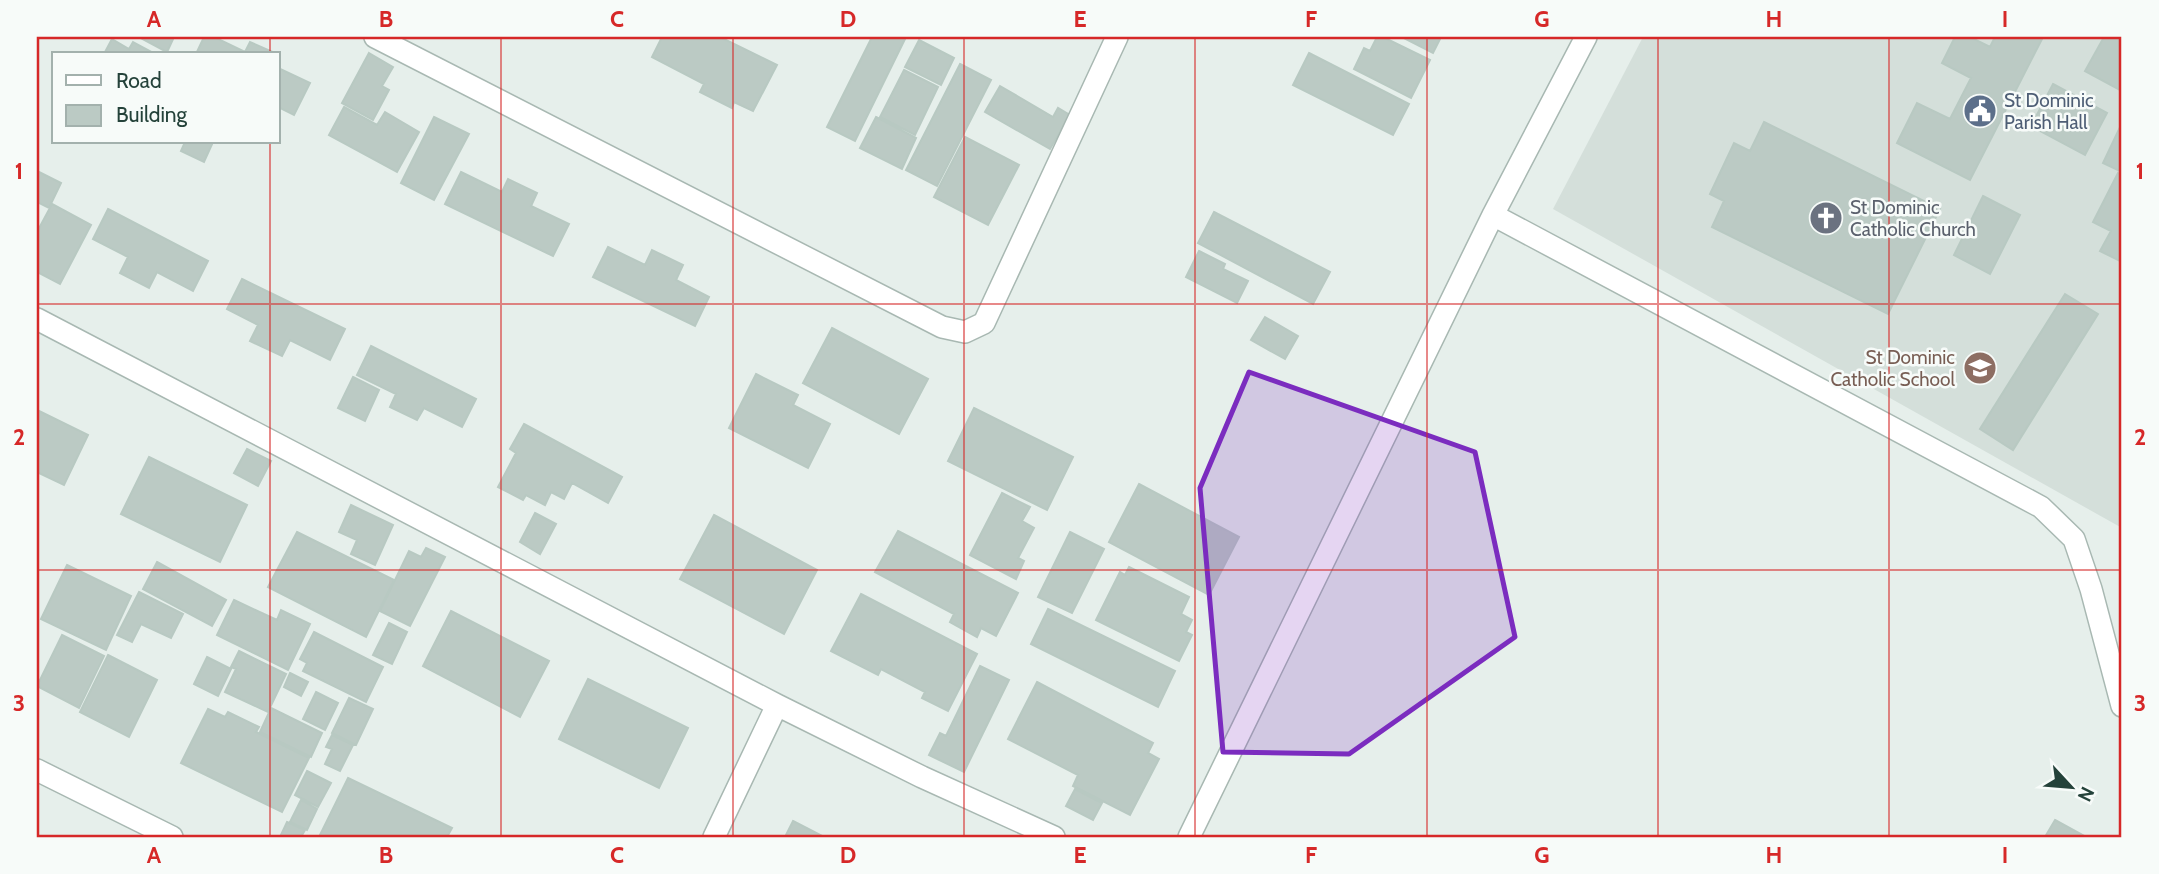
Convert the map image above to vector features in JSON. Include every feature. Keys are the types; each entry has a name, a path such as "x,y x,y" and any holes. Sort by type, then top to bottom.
{"street":[{"path":"390,40 942,327 965,332 985,323 1117,37"},
{"path":"1189,837 1493,215 1586,37"},
{"path":"1493,215 2041,507 2074,539 2091,589 2122,706"},
{"path":"37,319 777,705 922,777 1054,837"},
{"path":"714,837 777,705"},
{"path":"37,770 172,837"}],"highlighted area":[{"path":"1249,372 1475,452 1515,637 1349,754 1223,752 1200,488"}],"shaded area":[{"name":"St Dominic Catholic School","path":"1643,37 2122,37 2122,528 1553,209"}],"building":[{"path":"139,37 174,37 167,52"},
{"path":"204,37 214,37 245,52 197,52"},
{"path":"662,37 720,37 777,65 753,111 734,102 732,108 700,92 704,84 652,57"},
{"path":"872,37 906,37 855,141 827,127"},
{"path":"1377,37 1383,37 1430,60 1411,98 1354,69 1364,48 1370,51"},
{"path":"1402,37 1441,37 1433,53"},
{"name":"St Dominic Parish Hall","path":"1955,37 1970,37 1990,47 1995,37 2043,37 1970,180 1897,143 1917,103 1950,119 1971,78 1942,63"},
{"path":"2104,37 2122,37 2122,91 2085,71"},
{"path":"112,39 129,49 133,42 151,52 105,52"},
{"path":"919,40 954,58 941,85 905,67"},
{"path":"250,42 272,52 245,52"},
{"path":"369,53 393,67 382,86 389,90 373,120 342,103"},
{"path":"1309,53 1409,104 1393,135 1293,85"},
{"path":"960,64 991,80 937,186 906,170"},
{"path":"280,69 310,83 294,115 280,108"},
{"path":"904,70 938,87 915,135 880,117"},
{"path":"2053,84 2107,113 2085,155 2031,126"},
{"path":"1000,86 1053,117 1058,108 1070,115 1050,149 985,112"},
{"path":"344,107 377,125 385,112 419,132 397,172 329,135"},
{"path":"434,117 469,134 434,200 401,183"},
{"path":"876,117 916,138 902,169 860,148"},
{"name":"St Dominic Catholic Church","path":"1764,122 1940,209 1888,314 1712,227 1724,201 1710,194 1734,143 1750,151"},
{"path":"2122,123 2122,172 2103,163"},
{"path":"965,137 1019,165 988,225 934,197"},
{"path":"184,144 212,144 204,162 181,151"},
{"path":"37,171 61,183 49,208 37,202"},
{"path":"461,172 502,192 508,179 537,193 531,206 569,224 553,256 445,204"},
{"path":"2118,173 2122,176 2122,262 2100,251 2111,231 2093,222"},
{"path":"1983,196 2020,215 1990,274 1954,255"},
{"path":"52,204 91,225 60,284 37,272 37,232"},
{"path":"108,209 208,261 193,291 157,272 149,288 120,273 128,257 93,239"},
{"path":"1214,212 1330,272 1313,304 1198,243"},
{"path":"608,247 645,265 652,250 683,265 676,280 709,297 695,326 593,277"},
{"path":"1199,251 1225,264 1223,269 1248,281 1237,303 1186,277"},
{"path":"242,279 345,329 330,360 290,340 282,356 250,341 258,325 227,309"},
{"path":"2065,294 2098,314 2013,450 1980,429"},
{"path":"1265,317 1298,336 1285,359 1251,340"},
{"path":"832,328 928,379 899,434 803,383"},
{"path":"371,346 476,399 462,427 424,408 417,420 390,407 396,394 357,375"},
{"path":"756,374 798,395 793,405 830,424 808,468 729,428"},
{"path":"353,377 379,390 365,421 338,408"},
{"path":"974,408 1073,457 1047,510 948,461"},
{"path":"37,410 88,435 64,485 37,472"},
{"path":"524,424 622,477 608,503 572,483 564,499 551,492 545,505 526,495 523,500 498,487 516,453 510,449"},
{"path":"247,449 271,461 258,486 234,473"},
{"path":"149,457 247,505 220,562 121,514"},
{"path":"1139,484 1239,537 1209,595 1109,542"},
{"path":"1002,493 1030,507 1022,521 1034,528 1018,558 1024,561 1016,579 970,555"},
{"path":"351,505 393,525 375,565 351,554 357,540 339,532"},
{"path":"535,513 556,524 540,554 520,542"},
{"path":"714,515 817,570 784,634 680,579"},
{"path":"898,531 1018,593 996,636 981,628 977,637 950,622 954,614 875,572"},
{"path":"297,532 394,580 366,637 268,587"},
{"path":"1070,532 1104,549 1072,613 1038,597"},
{"path":"426,548 445,557 410,626 380,611 409,551 421,557"},
{"path":"157,562 226,600 212,626 143,589"},
{"path":"67,565 131,596 106,650 41,619"},
{"path":"1129,567 1189,597 1181,614 1192,620 1186,632 1192,635 1179,661 1096,620 1120,572 1125,575"},
{"path":"139,592 183,614 171,638 141,624 132,642 117,635"},
{"path":"861,594 977,654 948,711 922,698 925,692 881,669 878,675 831,651"},
{"path":"234,600 277,620 281,610 310,624 288,670 217,635"},
{"path":"1048,609 1175,671 1158,707 1031,644"},
{"path":"451,611 549,661 520,717 423,666"},
{"path":"389,623 407,632 392,664 373,655"},
{"path":"314,632 383,667 366,702 303,671 307,663 300,659"},
{"path":"62,635 104,656 79,708 37,686"},
{"path":"239,651 286,674 268,712 225,692 236,669 231,667"},
{"path":"108,655 157,680 129,737 80,712"},
{"path":"207,657 231,669 218,696 194,684"},
{"path":"980,666 1009,680 964,772 929,755 940,733 946,736"},
{"path":"290,673 308,682 301,696 284,687"},
{"path":"588,679 688,728 659,788 559,739"},
{"path":"1037,682 1153,743 1148,753 1159,759 1130,815 1073,786 1078,775 1008,739"},
{"path":"316,692 338,703 325,730 303,719"},
{"path":"349,698 373,709 356,745 332,733"},
{"path":"271,708 322,733 311,757 260,732"},
{"path":"208,709 225,717 228,712 259,727 256,732 309,758 282,812 181,763"},
{"path":"332,735 353,745 340,771 325,764 332,749 326,747"},
{"path":"307,771 331,783 318,807 295,795"},
{"path":"348,778 452,828 447,837 319,837"},
{"path":"1075,789 1102,803 1093,820 1066,806"},
{"path":"301,800 317,809 307,830 290,822"},
{"path":"2055,820 2086,837 2045,837"},
{"path":"793,821 824,837 785,837"},
{"path":"287,822 305,830 301,837 280,837"}],"place":[{"name":"St Dominic Parish Hall","path":"1980,111"},
{"name":"St Dominic Catholic Church","path":"1826,218"},
{"name":"St Dominic Catholic School","path":"1980,368"}]}
